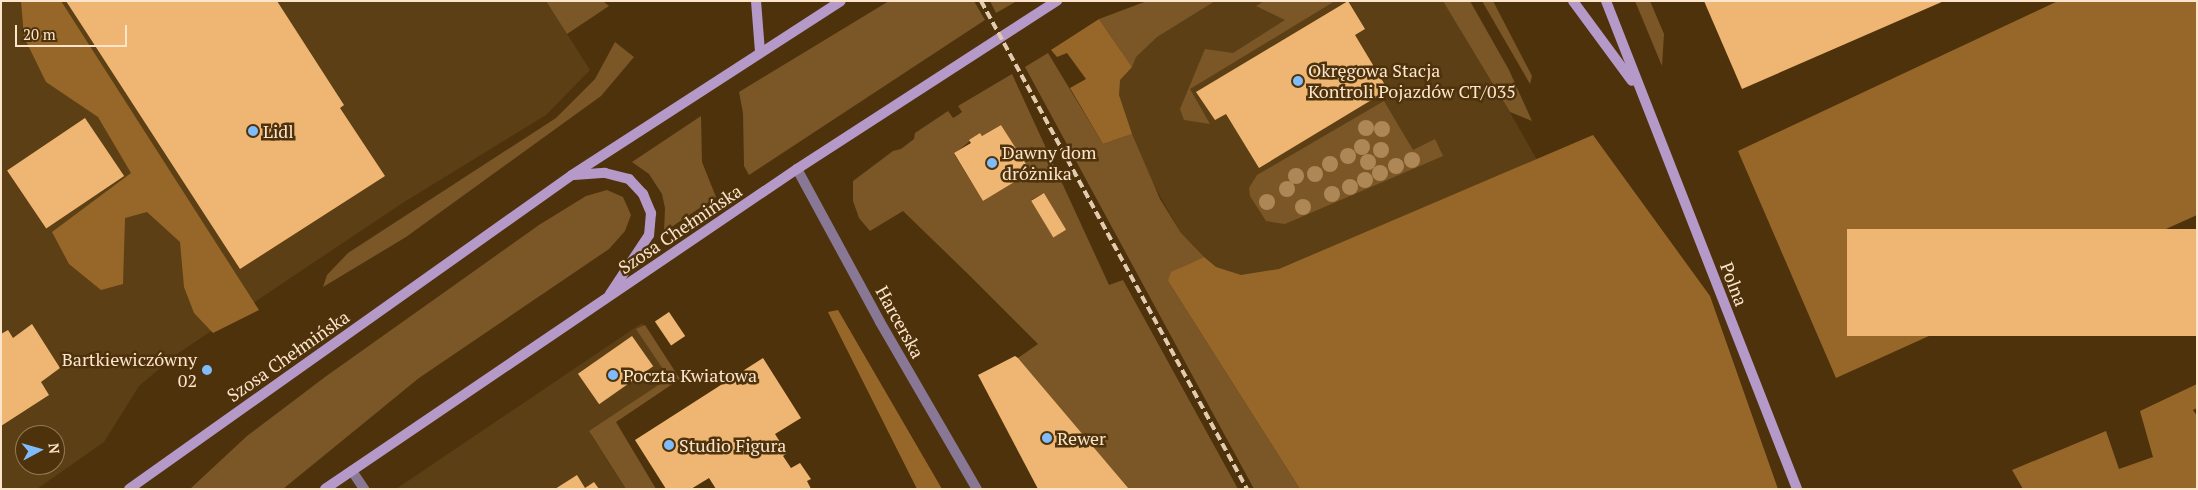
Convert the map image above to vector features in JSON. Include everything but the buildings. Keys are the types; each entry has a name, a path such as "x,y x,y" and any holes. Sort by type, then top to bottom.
{"main road":[{"path":"756,1 760,52"},
{"name":"Szosa Chełmińska","path":"325,489 797,169 1057,1"},
{"name":"Polna","path":"1573,1 1640,92"},
{"name":"Polna","path":"1606,1 1640,92 1797,489"},
{"name":"Szosa Chełmińska","path":"129,489 572,175 838,2"},
{"path":"572,175 605,173 629,179 643,194 651,213 649,235 606,299"}],"street":[{"name":"Harcerska","path":"797,169 880,322 977,489"},
{"path":"352,471 364,489"}],"shaded area":[{"path":"1,1 546,1 590,70 546,115 401,204 177,354 139,386 104,442 65,469 65,425 15,425 15,475 57,475 37,489 1,489"},
{"path":"21,1 61,1 259,310 213,333 194,313 184,287 180,242 147,212 125,218 123,284 101,290 69,264 52,232 131,173 98,117 46,82 24,37"},
{"path":"546,1 603,1 609,6 567,34"},
{"path":"889,1 974,1 985,20 749,175 744,166 743,113 739,92"},
{"path":"990,1 1017,1 996,13"},
{"path":"1147,1 1215,1 1157,37 1136,57 1132,67 1099,19"},
{"path":"1205,1 1446,1 1540,165 1220,303 1090,71"},
{"path":"1264,1 1335,1 1190,89 1210,124 1184,120 1180,109 1205,49 1233,53 1285,20 1256,6"},
{"path":"1443,1 1470,1 1509,70 1532,121 1510,112"},
{"path":"1482,1 1493,1 1532,76 1530,84"},
{"path":"1635,1 1650,1 1664,34 1662,66"},
{"path":"2058,1 2197,1 2197,215 1836,378 1738,151"},
{"path":"1099,19 1132,67 1120,80 1119,95 1132,134 1103,144 1070,88 1086,79 1067,53 1057,57 1051,50"},
{"path":"615,42 634,57 601,96 406,237 323,287 327,275 348,253 556,118 595,79"},
{"path":"1048,53 1103,144 1132,134 1160,199 1181,233 1204,257 1180,268 1168,281 1300,489 1254,489 1025,67"},
{"path":"1012,74 1109,285 1123,280 1238,489 1129,489 1018,358 1038,344 903,211 870,231 859,218 853,201 853,181 893,151 901,149 914,139 915,133 948,111 953,118 958,115 962,112 958,106","holes":["1001,125 1030,172 983,201 954,154 980,133 982,136","1044,193 1066,230 1053,237 1031,200"]},
{"path":"1384,101 1413,150 1435,139 1443,156 1285,224 1266,221 1250,196 1249,188 1257,175"},
{"path":"701,116 702,162 716,197 664,232 665,208 662,194 649,174 632,162"},
{"path":"1593,135 1710,296 1778,489 1300,489 1168,281 1171,272 1204,257 1216,267 1241,275 1279,269"},
{"path":"607,190 623,197 631,215 625,231 609,249 419,378 283,489 190,489 247,436 325,377 539,225 586,196"},
{"path":"838,310 942,489 917,489 828,312"},
{"path":"642,323 678,377 591,435 626,489 396,489"},
{"path":"645,325 680,379 616,422 656,489 626,489 589,431 669,378 636,329"},
{"path":"2197,384 2197,408 2193,410 2197,416 2197,489 2023,489 2012,470 2106,431 2119,469 2153,457 2140,411"}],"railway":[{"path":"981,1 1247,489"}],"place":[{"name":"Okręgowa Stacja Kontroli Pojazdów CT/035","path":"1298,81"},
{"name":"Lidl","path":"253,131"},
{"name":"Dawny dom dróżnika","path":"992,163"},
{"name":"Bartkiewiczówny 02","path":"207,370"},
{"name":"Poczta Kwiatowa","path":"613,375"},
{"name":"Rewer","path":"1047,438"},
{"name":"Studio Figura","path":"669,445"}]}
